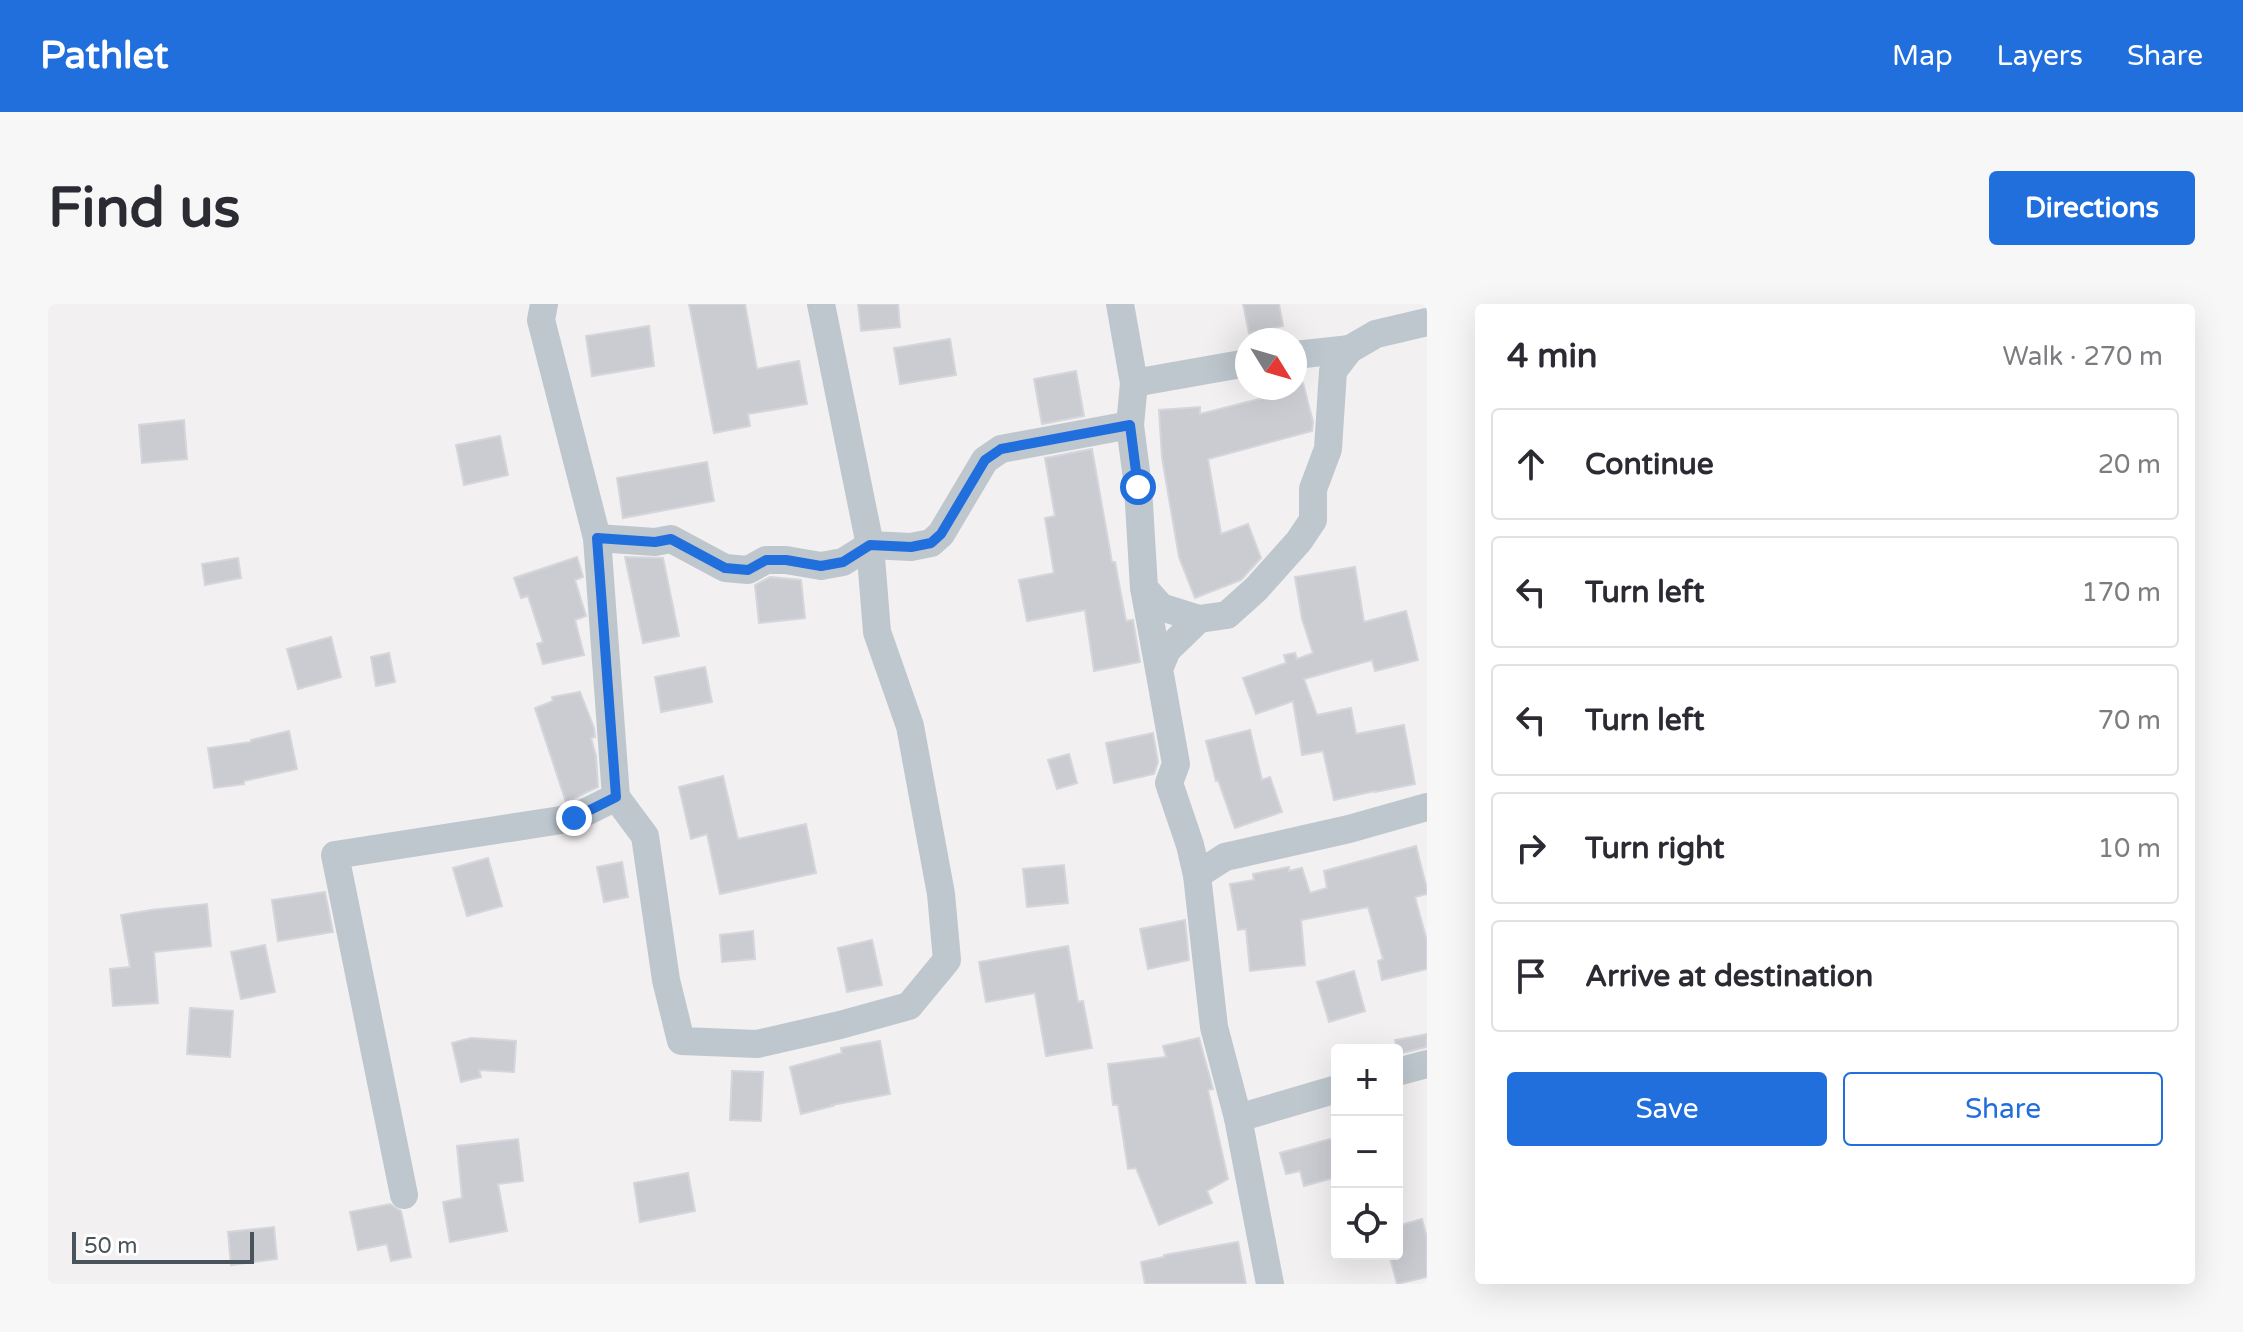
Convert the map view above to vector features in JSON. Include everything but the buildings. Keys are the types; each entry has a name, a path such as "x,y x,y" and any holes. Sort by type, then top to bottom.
{"street":[{"path":"544,304 541,320 597,538 616,797 645,836 666,980 681,1041 757,1044 909,1006 947,960 941,894 910,726 877,632 870,545 821,304"},
{"path":"1120,304 1134,383 1130,425 1138,487 1144,588 1176,764 1169,783 1197,875 1214,1027 1238,1118 1270,1284"},
{"path":"1144,588 1161,607 1199,619 1227,615 1256,589 1299,541 1313,520 1313,489 1328,449 1333,371 1350,349 1376,334 1427,322"},
{"path":"1307,354 1350,349"},
{"path":"1134,383 1235,365"},
{"path":"597,538 655,542 671,539 725,568 748,570 766,560 821,566 843,562 870,545 911,547 931,543 941,534 985,460 1001,449 1130,425"},
{"path":"1159,669 1167,650 1199,619"},
{"path":"404,1195 335,855 574,818 616,797"},
{"path":"1197,875 1225,857 1349,829 1427,807"},
{"path":"1403,1070 1427,1064"},
{"path":"1238,1118 1331,1091"}],"route":[{"path":"574,818 616,797 597,538 655,542 671,539 725,568 748,570 766,560 821,566 843,562 870,545 911,547 931,543 941,534 985,460 1001,449 1130,425 1138,487"}]}
